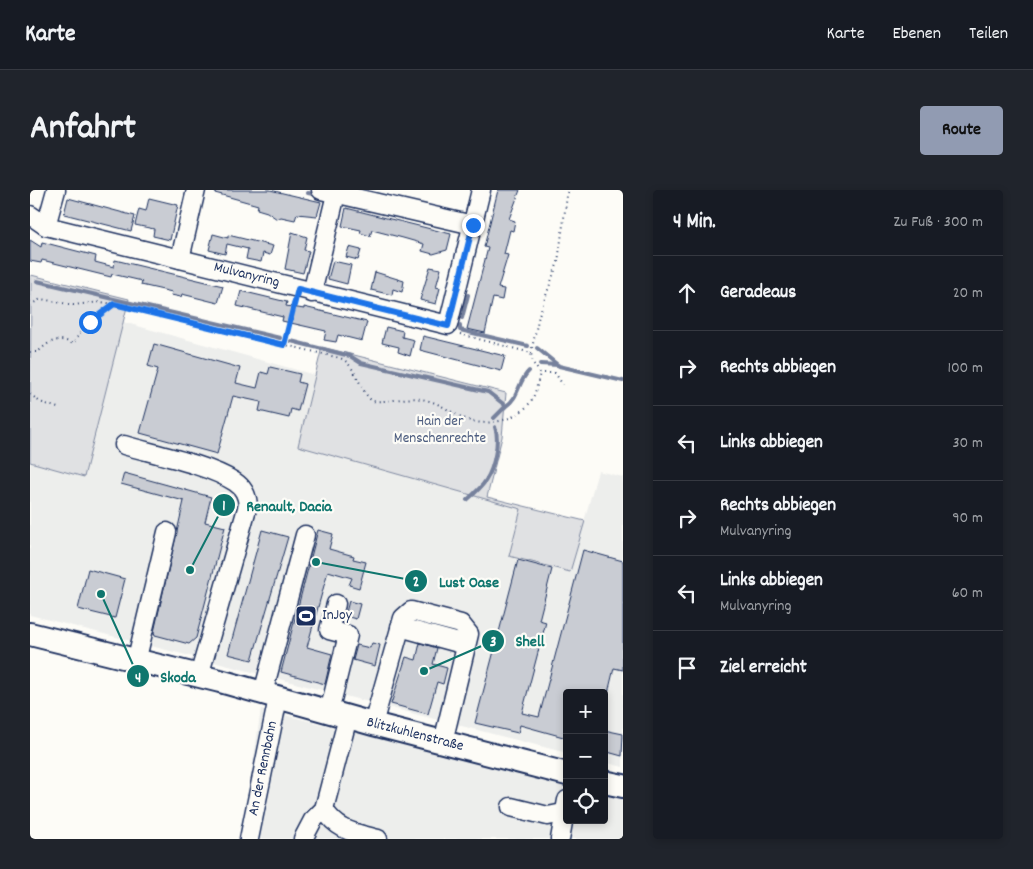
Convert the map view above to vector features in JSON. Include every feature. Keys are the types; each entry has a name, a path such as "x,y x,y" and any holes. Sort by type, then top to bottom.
{"main road":[{"name":"Blitzkuhlenstraße","path":"30,634 136,662 199,676 338,715 563,773"}],"street":[{"path":"46,226 56,190"},
{"path":"180,260 196,190"},
{"path":"448,326 481,190"},
{"path":"305,291 331,191 473,225"},
{"name":"Mulvanyring","path":"30,215 46,226 448,326"},
{"path":"124,446 199,467 235,482 247,496 248,505 199,676"},
{"path":"136,662 167,532"},
{"path":"271,695 305,535"},
{"path":"336,604 329,630 348,635 324,809 330,820 342,830 378,839"},
{"path":"373,724 402,623 468,641 443,742"},
{"name":"An der Rennbahn","path":"249,839 271,695"},
{"path":"511,807 548,816 563,808"},
{"path":"303,839 312,820 324,809"},
{"path":"560,839 564,824"}],"path":[{"path":"30,305 41,299 73,305 101,302 114,304 345,360 364,393 372,401 412,397 427,400 483,424 513,416 528,406 536,392 540,373 533,363 531,353 539,315 558,262 566,196 569,190"},
{"path":"284,345 305,291"},
{"path":"30,352 38,352 48,343 60,339 73,344 84,326 114,304"},
{"path":"448,326 457,333 531,353"},
{"path":"540,373 556,373 563,385"},
{"path":"30,394 40,402 58,408"}],"shaded area":[{"path":"123,322 315,375 298,446 522,509 510,556 570,572 598,471 623,477 623,767 608,763 608,689 563,689 563,752 30,615 30,462 84,477"},
{"path":"261,709 563,785 563,824 608,824 608,796 623,799 623,839 242,839"}],"green space":[{"path":"31,275 129,299 84,477 30,462"},
{"name":"Hain der Menschenrechte","path":"322,347 506,393 502,437 487,497 585,521 570,572 509,556 521,509 298,446"}],"building":[{"path":"216,190 270,190 321,202 317,216 297,214 295,220 281,217 277,219 267,212 257,209 258,205 215,193"},
{"path":"498,190 520,190 509,219 515,221 513,231 510,230 504,254 508,255 498,288 504,289 502,300 493,298 485,333 467,329 488,248 484,247"},
{"path":"68,198 135,216 131,231 64,214"},
{"path":"149,198 178,205 170,240 153,236 154,229 135,225 139,209 146,211"},
{"path":"346,208 451,234 447,250 433,254 422,251 424,244 372,230 370,236 360,233 361,230 342,226"},
{"path":"292,232 307,237 304,250 309,251 303,273 285,269"},
{"path":"213,234 228,238 228,235 273,246 270,255 263,253 261,262 246,259 248,249 227,244 225,254 209,250"},
{"path":"30,240 41,247 42,242 96,256 95,262 114,267 115,260 223,286 218,303 182,294 181,297 171,295 172,292 141,285 142,281 112,274 111,277 42,260 41,263 30,261"},
{"path":"349,247 361,250 358,260 346,257"},
{"path":"333,261 351,265 347,284 328,279"},
{"path":"430,267 441,269 436,287 440,288 436,304 420,300"},
{"path":"375,272 404,281 402,292 393,289 392,295 371,290"},
{"path":"241,291 287,302 286,306 304,309 304,307 367,322 362,341 338,335 336,342 324,340 326,331 282,321 283,317 237,306"},
{"path":"386,327 403,331 402,337 414,340 410,356 398,352 399,347 382,343"},
{"path":"423,336 505,356 501,371 420,350"},
{"path":"154,344 240,368 236,383 257,388 261,372 268,374 270,367 300,374 298,382 305,384 298,411 291,409 289,418 259,411 261,402 233,396 217,454 140,433 158,369 148,366"},
{"path":"124,473 211,497 205,522 225,527 196,638 189,644 155,635 154,632 184,501 121,484"},
{"path":"262,530 288,537 252,660 228,654"},
{"path":"318,530 333,534 329,549 354,556 353,559 366,562 359,588 349,585 352,578 328,571 307,647 332,654 325,684 281,672"},
{"path":"583,550 623,561 623,670 614,668 608,693 608,689 563,689 563,737 520,725 518,733 475,723 518,560 552,569 539,620 546,622 522,713 539,717"},
{"path":"88,569 125,579 115,618 78,609"},
{"path":"349,601 360,604 356,619 345,616"},
{"path":"372,643 380,645 375,666 353,660 357,645 370,648"},
{"path":"420,643 437,648 433,664 447,668 443,684 437,682 428,714 391,704 406,657 416,660"},
{"path":"608,731 623,734 622,756 608,752"}],"waterway":[{"path":"308,193 318,195"},
{"path":"37,281 280,338"},
{"path":"462,318 468,295"},
{"path":"460,326 460,330 528,346"},
{"path":"291,341 350,356 361,363 488,392 506,406 514,399 525,375 529,371"},
{"path":"537,348 559,366 623,381"},
{"path":"540,364 558,365"},
{"path":"494,418 506,406"},
{"path":"467,500 489,475 497,439 495,427"}],"place":[{"name":"Lust Oase","path":"316,562"},
{"name":"Renault, Dacia","path":"190,570"},
{"name":"Skoda","path":"101,594"},
{"name":"InJoy","path":"306,616"},
{"name":"Shell","path":"424,671"}],"route":[{"path":"90,322 114,304 284,345 298,289 448,326 473,225"}]}
